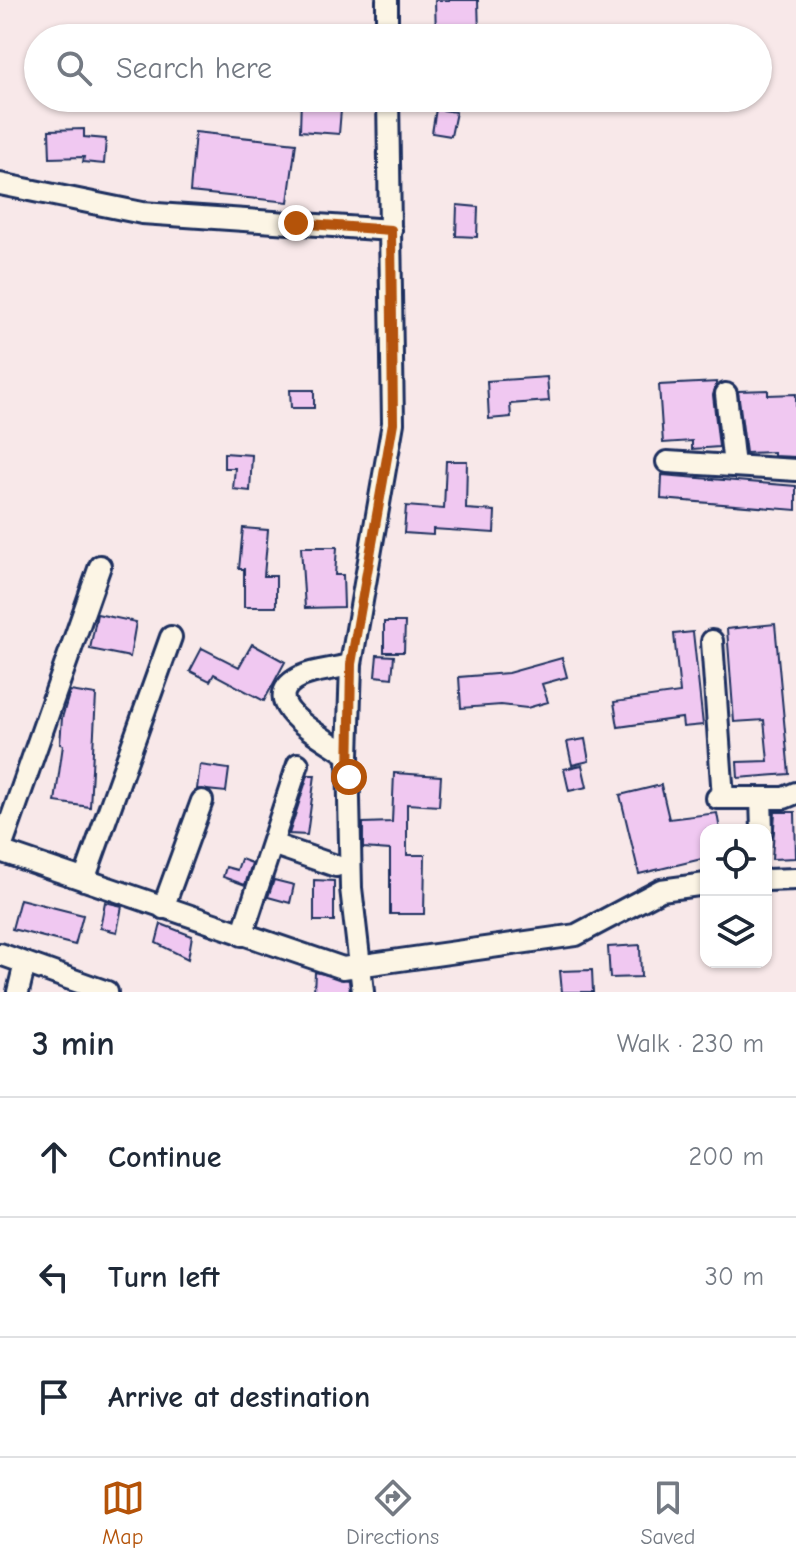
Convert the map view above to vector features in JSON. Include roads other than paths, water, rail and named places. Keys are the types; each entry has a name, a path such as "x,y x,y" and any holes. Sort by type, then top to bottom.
{"street":[{"path":"387,0 387,24"},
{"path":"363,992 351,888 348,755 351,664 393,423 388,112"},
{"path":"0,184 142,213 391,230"},
{"path":"726,394 734,466"},
{"path":"667,462 796,470"},
{"path":"100,566 0,851 320,963 343,968 497,949 576,935 601,925 661,890 700,885"},
{"path":"84,880 171,637"},
{"path":"712,641 720,798 761,798 796,793"},
{"path":"348,755 296,718 282,703 282,698 292,682 306,674 332,671 351,664"},
{"path":"242,935 298,764"},
{"path":"761,798 762,824"},
{"path":"163,908 202,801"},
{"path":"272,844 336,866"},
{"path":"772,880 796,879"},
{"path":"0,954 107,992"},
{"path":"18,992 25,963"}]}
